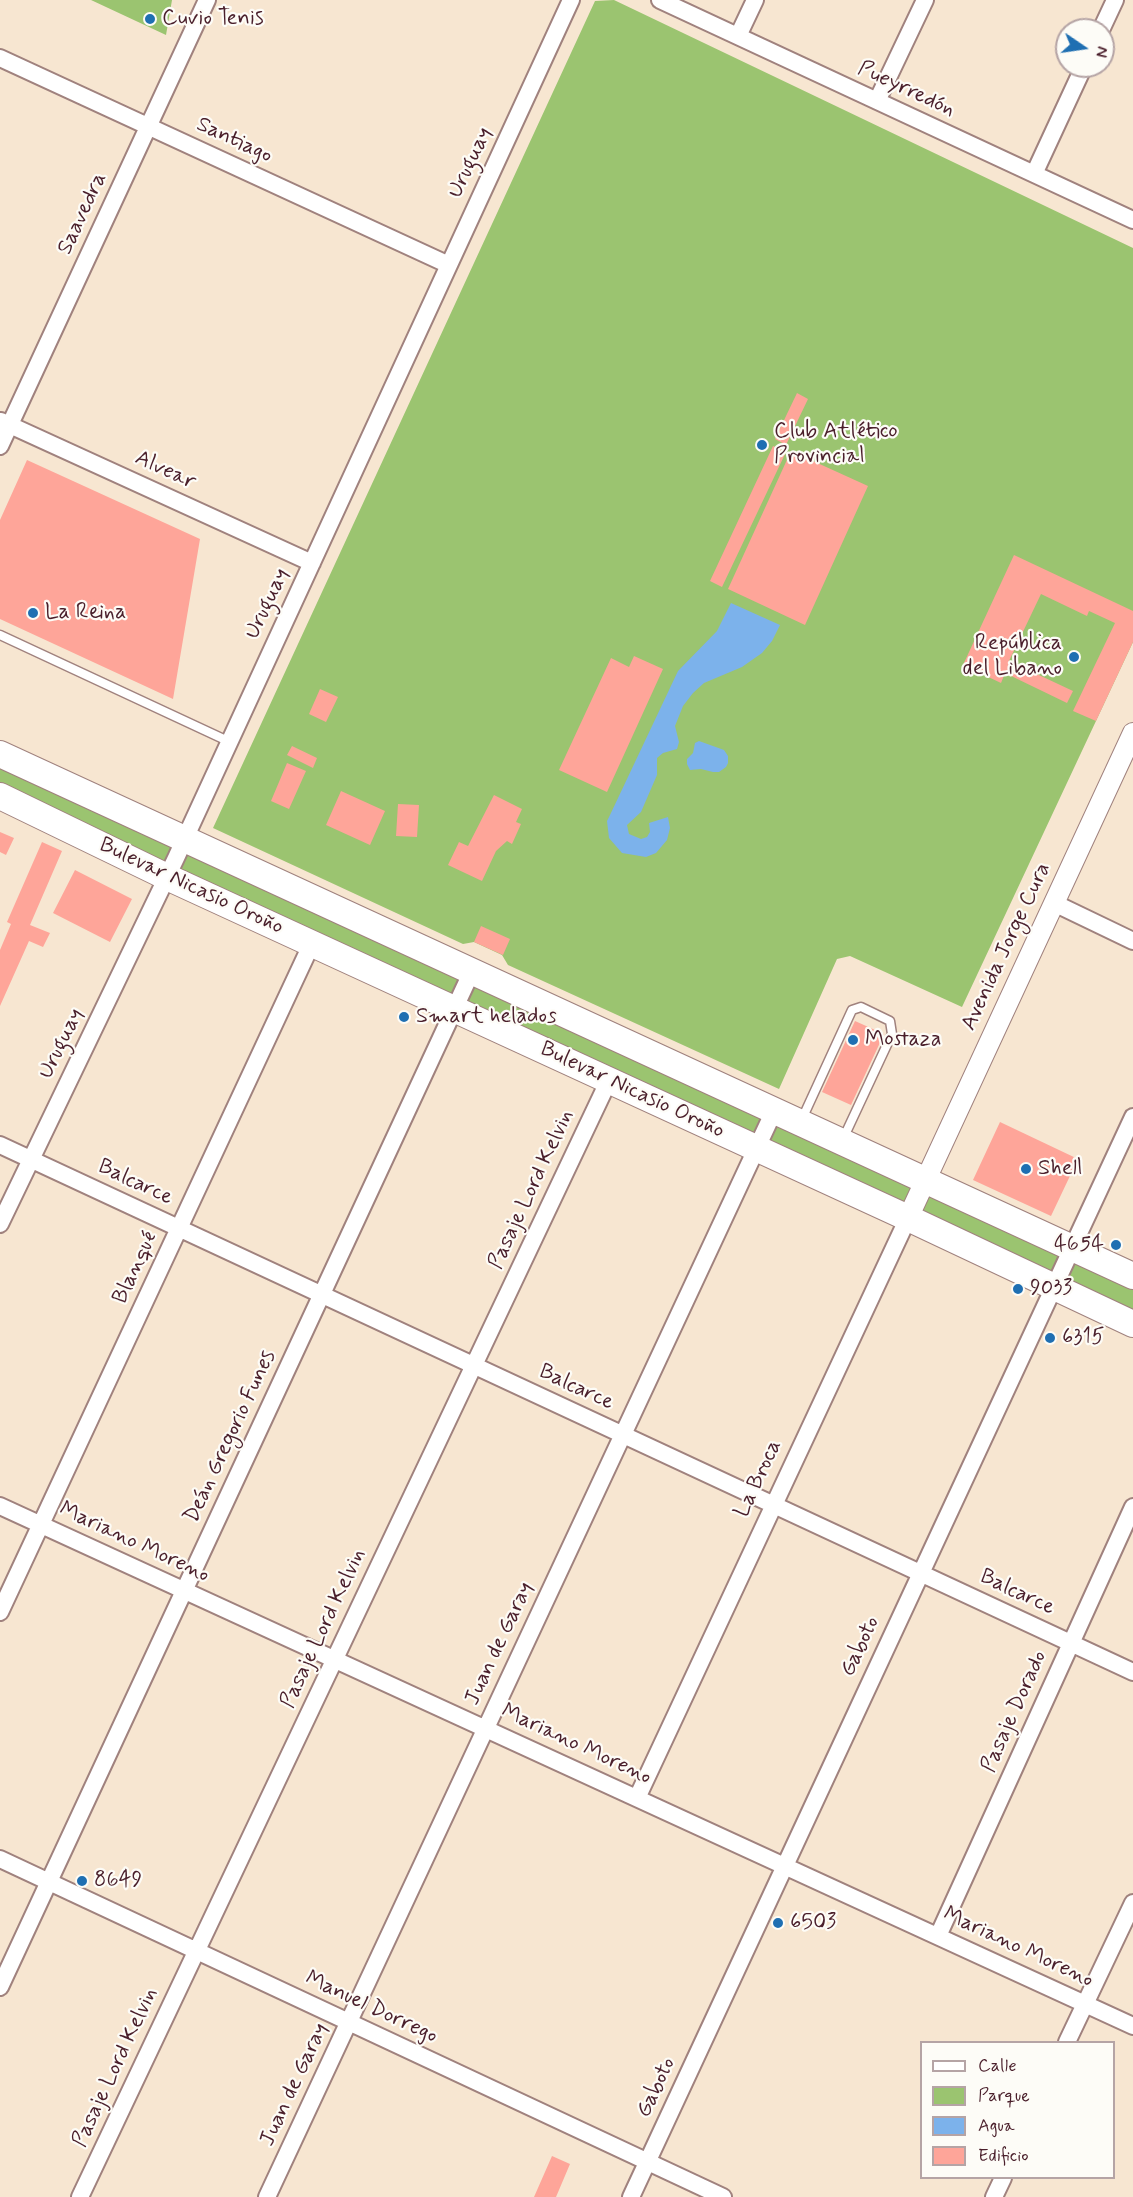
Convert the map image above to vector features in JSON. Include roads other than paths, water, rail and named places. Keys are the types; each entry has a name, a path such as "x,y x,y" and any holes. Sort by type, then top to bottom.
{"main road":[{"name":"Bulevar Nicasio Oroño","path":"0,754 1133,1276"},
{"name":"Bulevar Nicasio Oroño","path":"0,796 167,877 757,1148 1133,1324"}],"street":[{"name":"Saavedra","path":"0,446 5,423 207,0"},
{"name":"Uruguay","path":"0,1224 185,839 571,0"},
{"name":"Pueyrredón","path":"660,0 1133,220"},
{"path":"738,36 755,0"},
{"path":"877,101 925,0"},
{"path":"1107,18 1115,0"},
{"name":"Santiago","path":"0,58 449,265"},
{"path":"1034,174 1078,78"},
{"name":"Alvear","path":"5,423 312,563"},
{"name":"Avenida Jorge Cura","path":"925,1180 1133,734"},
{"path":"1054,903 1133,941"},
{"name":"Blanqué","path":"0,1612 312,944"},
{"name":"Deán Gregorio Funes","path":"0,1987 472,971"},
{"name":"Pasaje Lord Kelvin","path":"80,2197 609,1080"},
{"name":"Juan de Garay","path":"267,2197 774,1111"},
{"name":"Gaboto","path":"631,2197 1133,1117"},
{"name":"Balcarce","path":"0,1145 1133,1672"},
{"name":"La Broca","path":"637,1798 925,1180"},
{"name":"Mariano Moreno","path":"0,1506 1133,2026"},
{"name":"Pasaje Dorado","path":"938,1936 1133,1507"},
{"name":"Manuel Dorrego","path":"0,1859 723,2197"},
{"path":"1068,2041 1133,1903"},
{"path":"994,2197 1003,2179"}],"lane":[{"path":"0,635 230,742"},
{"path":"800,1123 852,1010 861,1007 890,1022 892,1034 842,1142"}],"water":[{"path":"731,603 780,625 772,641 762,653 742,667 704,683 683,706 675,726 679,742 677,749 663,753 657,758 657,775 641,812 627,825 629,834 641,839 647,837 650,832 649,823 668,817 670,828 667,840 656,853 646,857 622,853 609,838 607,821 678,671 717,631"},
{"path":"699,741 724,750 728,756 726,767 719,772 690,770 687,759 693,753 695,743"}],"place":[{"name":"Cuvio Tenis","path":"150,19"},
{"name":"Club Atlético Provincial","path":"762,445"},
{"name":"La Reina","path":"33,613"},
{"name":"República del Libano","path":"1074,657"},
{"name":"Smart helados","path":"404,1017"},
{"name":"Mostaza","path":"853,1040"},
{"name":"Shell","path":"1026,1169"},
{"name":"4654","path":"1116,1245"},
{"name":"9033","path":"1018,1289"},
{"name":"6315","path":"1050,1338"},
{"name":"8649","path":"82,1881"},
{"name":"6503","path":"778,1923"}]}
